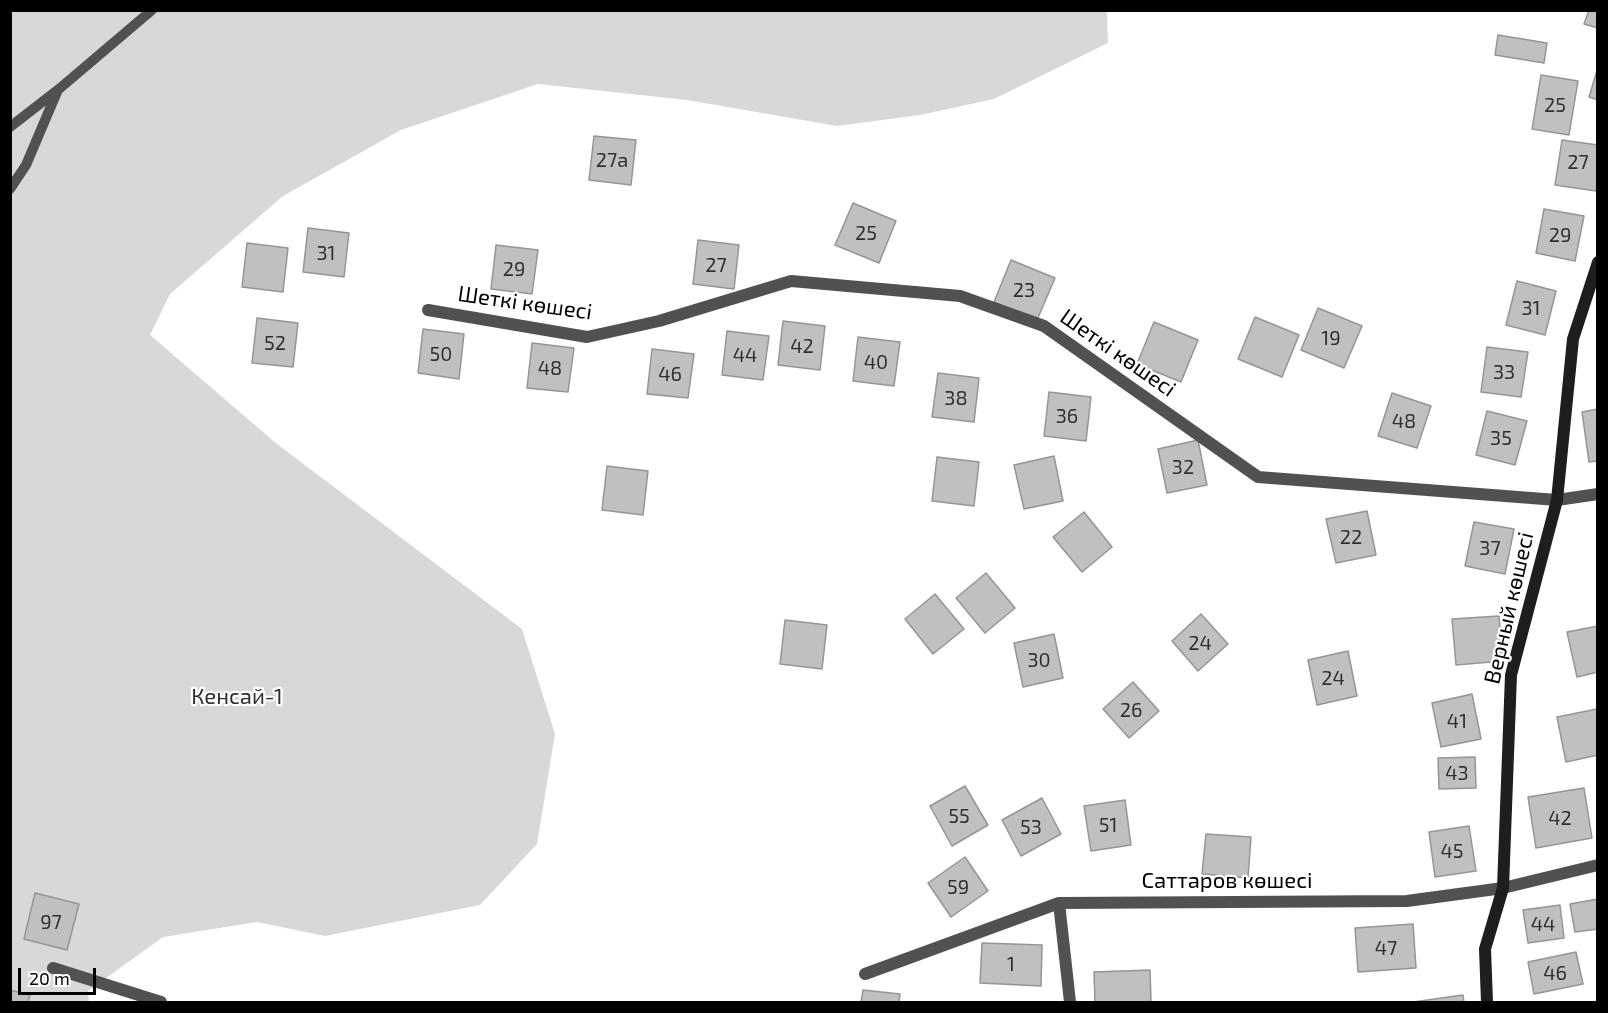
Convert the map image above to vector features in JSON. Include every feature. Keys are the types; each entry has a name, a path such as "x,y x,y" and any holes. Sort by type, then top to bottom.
{"street":[{"name":"Верный көшесі","path":"1487,1002 1485,949 1503,888 1511,675 1557,500 1573,339 1598,262"},
{"name":"Шеткі көшесі","path":"428,310 587,337 659,321 791,281 960,296 1044,326 1258,477 1557,500 1598,494"},
{"name":"Саттаров көшесі","path":"865,975 1059,903 1407,901 1503,888 1598,865"},
{"path":"1059,903 1070,1002"},
{"path":"53,968 161,1002"}],"lane":[{"path":"10,127 59,89 152,10"},
{"path":"10,189 26,165 59,89"}],"green space":[{"name":"Кенсай-1","path":"1107,10 1108,43 994,99 920,115 837,126 687,100 538,84 401,130 283,196 170,294 150,335 277,444 522,629 555,734 537,844 480,905 325,936 257,922 163,937 88,991 89,1002 11,1002 10,11"}],"building":[{"path":"1589,10 1598,10 1598,28 1584,24"},
{"path":"1498,35 1547,43 1544,63 1495,55"},
{"path":"1598,67 1598,100 1589,97"},
{"path":"1541,75 1578,81 1569,135 1532,129"},
{"path":"594,136 636,140 631,185 589,180"},
{"path":"1562,140 1598,145 1596,191 1555,185"},
{"path":"853,203 896,221 879,263 835,245"},
{"path":"1544,209 1584,216 1575,261 1536,253"},
{"path":"308,228 349,233 344,277 303,272"},
{"path":"698,240 739,245 734,289 693,284"},
{"path":"247,243 288,248 283,292 242,287"},
{"path":"496,245 538,250 532,294 491,289"},
{"path":"1011,260 1055,278 1037,320 994,302"},
{"path":"1517,281 1556,291 1545,335 1506,325"},
{"path":"1318,308 1362,326 1344,368 1301,350"},
{"path":"1255,317 1299,335 1282,377 1238,359"},
{"path":"257,318 298,323 293,367 252,363"},
{"path":"783,321 825,326 820,370 778,365"},
{"path":"1154,322 1198,340 1181,382 1137,364"},
{"path":"423,329 464,334 459,379 418,373"},
{"path":"727,331 769,336 763,380 722,375"},
{"path":"858,337 900,342 894,386 853,381"},
{"path":"532,343 574,348 568,392 527,388"},
{"path":"1487,347 1528,352 1521,397 1481,392"},
{"path":"652,349 694,354 688,398 647,394"},
{"path":"938,373 979,378 974,422 932,417"},
{"path":"1049,392 1091,397 1086,441 1044,436"},
{"path":"1392,393 1431,406 1417,448 1378,436"},
{"path":"1598,409 1598,461 1589,462 1582,412"},
{"path":"1487,411 1527,421 1515,465 1476,455"},
{"path":"1198,440 1207,485 1167,493 1158,449"},
{"path":"1054,456 1063,501 1024,509 1014,465"},
{"path":"937,457 979,462 974,506 932,501"},
{"path":"607,466 648,471 643,515 602,510"},
{"path":"1367,511 1376,555 1336,563 1326,519"},
{"path":"1084,512 1112,547 1082,572 1053,537"},
{"path":"1474,522 1514,529 1505,574 1465,566"},
{"path":"986,573 1015,608 985,633 956,598"},
{"path":"935,594 964,629 933,654 905,619"},
{"path":"1201,614 1228,644 1198,671 1172,641"},
{"path":"1499,616 1503,661 1456,665 1452,619"},
{"path":"785,620 827,625 822,669 780,664"},
{"path":"1598,626 1598,672 1577,677 1567,632"},
{"path":"1054,634 1063,678 1023,687 1014,643"},
{"path":"1348,651 1357,696 1317,705 1308,660"},
{"path":"1133,682 1159,711 1129,738 1103,709"},
{"path":"1472,694 1481,739 1441,747 1432,703"},
{"path":"1597,709 1598,755 1566,762 1557,717"},
{"path":"1475,757 1476,788 1439,789 1438,758"},
{"path":"965,786 988,825 952,846 930,806"},
{"path":"1584,788 1592,838 1536,848 1528,797"},
{"path":"1042,798 1061,834 1021,856 1002,820"},
{"path":"1125,800 1131,845 1091,851 1084,806"},
{"path":"1469,826 1476,871 1435,877 1429,832"},
{"path":"1206,834 1251,837 1248,878 1202,874"},
{"path":"965,857 988,891 951,917 928,883"},
{"path":"35,893 79,904 67,950 24,939"},
{"path":"1598,899 1598,929 1575,932 1570,904"},
{"path":"1560,905 1564,938 1528,943 1523,910"},
{"path":"1413,924 1416,968 1358,972 1355,928"},
{"path":"982,943 1042,945 1041,986 980,983"},
{"path":"1576,952 1583,984 1534,994 1528,962"},
{"path":"1150,970 1151,1002 1095,1002 1094,972"},
{"path":"10,990 30,995 28,1002 10,1002"},
{"path":"863,990 900,994 899,1002 861,1002"},
{"path":"1463,995 1464,1002 1413,1002"}]}
